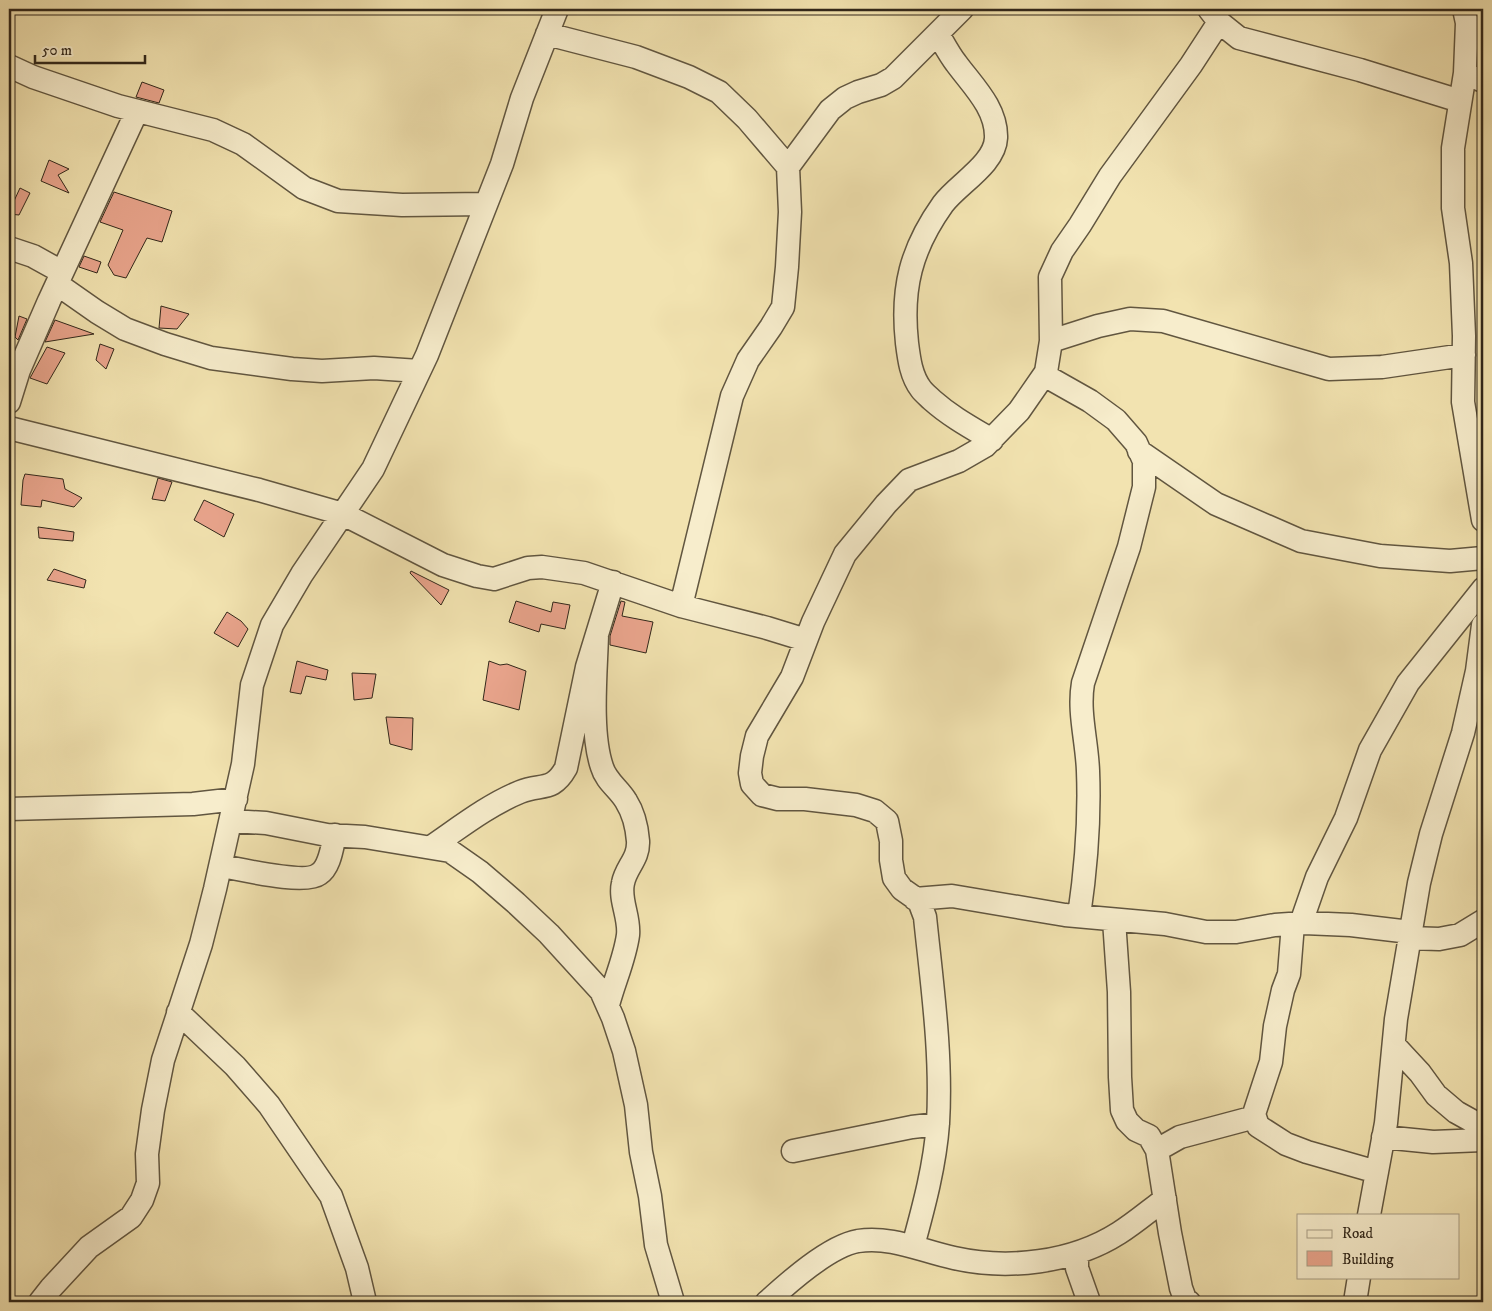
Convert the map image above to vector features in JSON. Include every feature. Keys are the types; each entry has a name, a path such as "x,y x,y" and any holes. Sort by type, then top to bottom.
{"street":[{"path":"40,1302 89,1247 132,1217 142,1200 148,1183 147,1154 163,1060 201,944 221,866 243,764 252,685 272,625 302,574 373,469 427,355 502,164 522,98 557,9"},
{"path":"788,167 830,110 845,98 881,85 893,78 962,9"},
{"path":"1464,9 1474,77 1460,101 1454,148 1454,208 1461,263 1464,355 1463,402 1483,520"},
{"path":"913,1246 928,1189 938,1124 939,1067 925,917 918,901 902,889 894,878 892,840 887,821 875,811 856,805 762,795 752,784 750,773 757,736 792,677 806,640 845,554 886,504 909,480 959,461 992,440 1019,411 1046,372 1051,341 1050,276 1062,251 1110,176 1192,65 1214,16 1239,38 1360,70 1460,101"},
{"path":"548,34 636,57 689,77 719,92 747,119 788,167 790,212 788,267 783,307 748,360 732,396 681,606"},
{"path":"938,34 987,106 994,121 996,139 992,154 944,203 918,244 906,287 905,322 910,366 921,390 947,414 992,440"},
{"path":"9,66 33,77 118,106 213,130 243,144 304,188 338,201 402,205 486,204"},
{"path":"9,402 19,370 59,278 137,111"},
{"path":"9,248 33,256 97,312 125,329 211,358 292,369 322,371 374,368 419,371"},
{"path":"1051,341 1098,326 1130,320 1163,321 1329,369 1382,367 1464,355"},
{"path":"1044,375 1090,401 1116,420 1136,443 1144,461 1144,487 1129,547 1083,683 1080,700 1088,769 1089,816 1086,864 1079,916"},
{"path":"9,428 259,490 343,514 444,566 477,576 494,578 528,568 542,567 584,573 681,606 806,640"},
{"path":"1140,451 1216,504 1301,541 1380,556 1450,561 1483,558"},
{"path":"430,847 490,808 521,792 549,786 559,780 566,768 579,701 613,582"},
{"path":"1377,1172 1286,1144 1258,1126 1254,1114 1271,1062 1275,1026 1283,990 1289,974 1297,924 1317,877 1346,818 1370,750 1408,683 1483,589"},
{"path":"1369,1214 1383,1137 1396,1019 1419,883 1431,834 1473,732 1477,672 1483,625"},
{"path":"597,635 596,718 602,768 612,786 626,801 636,827 638,842 637,855 623,880 622,890 628,918 628,936 608,1005"},
{"path":"9,809 193,804 236,799"},
{"path":"231,821 266,823 450,851 516,903 549,934 601,991 608,1005 624,1051 636,1105 656,1245 673,1302"},
{"path":"221,866 283,876 313,877 320,874 326,866 335,835"},
{"path":"915,899 952,896 1079,916 1165,924 1206,932 1236,932 1275,925 1351,925 1439,939 1460,935 1483,921"},
{"path":"1114,920 1119,992 1122,1110 1127,1121 1136,1130 1149,1136 1157,1150 1181,1288 1185,1299 1189,1302"},
{"path":"178,1012 236,1066 269,1105 331,1196 357,1268 365,1302"},
{"path":"1394,1044 1420,1073 1436,1095 1456,1112 1483,1127"},
{"path":"1157,1150 1180,1137 1256,1117"},
{"path":"793,1151 912,1127 938,1124"},
{"path":"1383,1137 1433,1142 1483,1140"},
{"path":"767,1302 826,1254 856,1241 885,1240 954,1258 988,1264 1020,1264 1077,1253 1118,1234 1165,1199"},
{"path":"1077,1253 1077,1268 1089,1302"},
{"path":"1356,1302 1359,1278"}],"building":[{"path":"142,82 164,90 159,103 136,97"},
{"path":"49,160 69,169 58,175 69,193 41,181"},
{"path":"20,188 30,193 19,215 9,214 9,200 14,201"},
{"path":"114,192 172,211 162,242 147,238 126,278 114,275 108,265 123,230 100,222"},
{"path":"84,256 101,262 97,273 79,267"},
{"path":"161,306 189,314 177,329 159,328"},
{"path":"19,316 27,319 18,340 15,337"},
{"path":"55,320 94,334 45,342"},
{"path":"100,344 114,349 106,369 96,360"},
{"path":"47,347 65,353 47,384 30,378"},
{"path":"25,474 63,479 65,489 82,498 74,507 42,500 41,507 21,505"},
{"path":"158,478 172,482 165,501 152,499"},
{"path":"204,500 234,514 224,537 194,520"},
{"path":"38,527 74,532 73,541 39,538"},
{"path":"54,569 86,580 84,588 47,580"},
{"path":"411,571 449,590 441,605 410,573"},
{"path":"516,601 551,612 553,602 570,605 565,629 541,624 539,632 509,622"},
{"path":"621,601 625,602 622,616 653,622 646,653 610,645 610,636"},
{"path":"227,612 241,621 248,629 238,647 214,633"},
{"path":"297,661 328,670 326,680 306,676 301,694 290,692"},
{"path":"489,661 500,665 507,664 526,671 519,710 483,700"},
{"path":"352,673 376,674 372,698 354,700"},
{"path":"386,717 413,718 412,750 390,744"}]}
